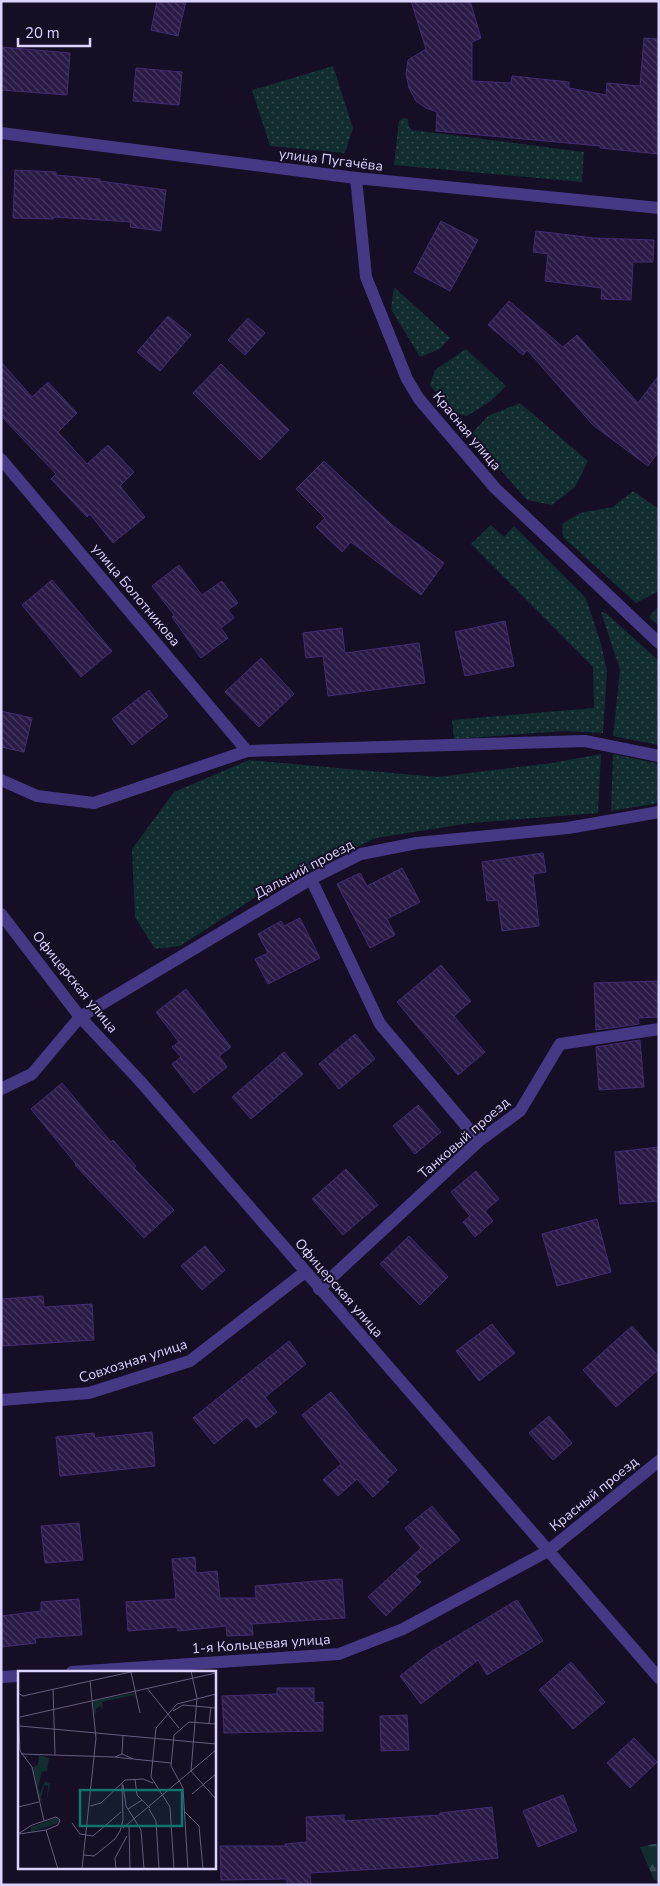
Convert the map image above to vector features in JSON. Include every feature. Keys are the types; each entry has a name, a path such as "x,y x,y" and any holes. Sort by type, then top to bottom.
{"street":[{"name":"улица Пугачёва","path":"1,133 356,178 659,208"},
{"name":"Красная улица","path":"356,178 366,277 407,379 419,399 495,488 659,643"},
{"name":"улица Болотникова","path":"1,459 247,751"},
{"path":"1,780 37,796 94,803 247,751 585,741 659,756"},
{"name":"Дальний проезд","path":"80,1017 311,879 361,854 417,843 568,828 659,812"},
{"path":"311,879 380,1024 479,1141"},
{"name":"Офицерская улица","path":"1,914 80,1017 140,1081 659,1678"},
{"path":"1,1089 32,1074 80,1017"},
{"name":"Танковый проезд","path":"319,1288 479,1141 520,1112 560,1044 659,1029"},
{"name":"Совхозная улица","path":"1,1400 89,1393 190,1361 305,1272"},
{"name":"Красный проезд","path":"548,1551 659,1461"},
{"name":"1-я Кольцевая улица","path":"87,1671 339,1654 403,1629 548,1551"},
{"path":"1,1677 18,1676"}],"green space":[{"path":"333,66 353,128 345,153 270,146 252,90"},
{"path":"404,118 408,119 409,127 412,130 584,152 582,182 394,165 399,121"},
{"path":"394,287 450,338 440,349 420,357 391,309"},
{"path":"466,349 506,386 491,401 467,416 452,413 430,385 435,370"},
{"path":"520,403 588,461 575,487 552,505 527,500 470,435 488,416"},
{"path":"633,491 659,509 659,591 636,603 563,537 562,524 580,513 613,507"},
{"path":"491,525 504,537 514,526 586,598 601,644 607,671 603,733 564,731 454,739 452,720 594,708 593,667 471,544"},
{"path":"659,606 659,626 649,617"},
{"path":"601,612 606,613 659,661 659,745 613,736 620,670"},
{"path":"601,754 598,813 471,823 376,838 270,888 180,946 155,949 135,917 132,849 174,792 249,760 437,777 552,763"},
{"path":"613,754 659,764 659,803 611,811"},
{"path":"659,1843 659,1881 654,1880 640,1847"}],"building":[{"path":"157,1 186,1 178,36 151,30"},
{"path":"411,1 470,1 481,38 472,42 472,81 511,83 512,76 569,82 569,88 606,95 607,83 640,86 644,38 659,39 659,154 600,148 600,146 436,131 437,112 426,108 416,101 409,88 406,74 408,60 426,49"},
{"path":"1,47 70,53 67,95 1,90"},
{"path":"136,68 182,72 179,105 133,101"},
{"path":"15,170 56,172 56,175 100,179 100,181 166,190 161,231 130,227 131,222 54,217 53,219 13,218"},
{"path":"441,221 478,240 450,291 414,272"},
{"path":"536,231 594,238 654,240 653,262 633,262 631,300 601,299 602,288 545,281 548,254 533,252"},
{"path":"509,301 563,347 577,335 638,403 659,375 659,451 648,466 593,425 527,350 523,355 488,325"},
{"path":"168,316 191,335 160,371 137,352"},
{"path":"248,318 265,333 245,355 228,340"},
{"path":"1,362 32,397 48,382 77,413 58,432 87,464 108,445 134,472 120,486 145,517 113,543 90,514 87,517 51,479 56,474 1,416"},
{"path":"221,364 289,430 260,460 193,393"},
{"path":"324,461 392,525 444,563 421,595 351,542 342,552 316,527 325,518 296,489"},
{"path":"179,565 202,595 222,581 238,603 228,610 234,618 221,628 228,638 201,658 172,617 174,615 152,586"},
{"path":"52,580 112,651 81,677 22,605"},
{"path":"505,621 514,666 465,676 455,632"},
{"path":"342,628 345,653 419,643 425,683 328,696 323,656 306,658 303,633"},
{"path":"261,658 294,694 259,727 225,692"},
{"path":"149,690 168,716 132,745 112,719"},
{"path":"1,711 32,718 24,752 1,747"},
{"path":"543,853 546,872 533,874 539,926 502,931 498,900 487,901 482,862"},
{"path":"402,868 420,902 387,919 395,935 370,948 337,884 360,873 367,886"},
{"path":"300,918 320,958 268,984 255,959 268,953 258,934 281,921 284,926"},
{"path":"441,965 471,1001 454,1016 485,1052 458,1075 397,1002"},
{"path":"659,981 659,1017 638,1018 639,1024 596,1030 594,983"},
{"path":"186,989 231,1047 219,1056 227,1067 194,1093 172,1064 181,1057 172,1047 179,1042 156,1012"},
{"path":"355,1034 375,1059 339,1089 319,1064"},
{"path":"640,1040 644,1087 599,1090 596,1047"},
{"path":"284,1052 303,1074 251,1119 232,1097"},
{"path":"62,1083 111,1142 113,1140 136,1166 134,1168 174,1210 144,1238 75,1165 31,1109"},
{"path":"418,1105 441,1132 415,1154 393,1126"},
{"path":"659,1147 659,1201 620,1204 615,1152"},
{"path":"346,1169 378,1205 343,1235 312,1199"},
{"path":"476,1171 499,1199 485,1211 493,1221 475,1237 463,1222 470,1216 451,1192"},
{"path":"597,1219 611,1272 557,1286 542,1234"},
{"path":"409,1236 448,1277 420,1305 380,1264"},
{"path":"205,1246 225,1270 202,1290 181,1266"},
{"path":"43,1296 44,1307 92,1304 94,1340 3,1346 1,1299"},
{"path":"492,1324 515,1353 479,1381 456,1351"},
{"path":"632,1326 659,1357 659,1369 616,1407 583,1370"},
{"path":"289,1341 306,1364 265,1397 277,1412 256,1428 247,1417 214,1444 193,1418"},
{"path":"331,1392 397,1470 386,1480 389,1482 373,1497 357,1479 338,1496 323,1480 341,1464 302,1415"},
{"path":"549,1416 572,1443 553,1460 529,1433"},
{"path":"152,1432 155,1466 60,1476 56,1437 94,1433 95,1438"},
{"path":"432,1506 460,1540 415,1576 421,1582 386,1616 368,1597 421,1548 405,1528"},
{"path":"79,1523 83,1560 45,1563 41,1526"},
{"path":"195,1557 196,1573 217,1571 220,1598 256,1598 255,1586 342,1579 345,1618 252,1624 253,1635 227,1636 226,1626 178,1631 178,1627 128,1631 126,1602 176,1599 172,1559"},
{"path":"79,1599 82,1635 35,1638 36,1643 1,1647 1,1616 41,1611 41,1602"},
{"path":"517,1600 543,1641 487,1675 478,1660 421,1704 400,1676 432,1651"},
{"path":"571,1662 605,1702 573,1729 539,1690"},
{"path":"277,1688 314,1688 314,1703 323,1702 323,1731 224,1733 222,1696 277,1694"},
{"path":"407,1715 409,1750 381,1751 380,1716"},
{"path":"634,1738 657,1762 630,1788 607,1763"},
{"path":"563,1795 577,1831 538,1847 523,1811"},
{"path":"492,1807 498,1858 414,1867 310,1873 311,1885 287,1885 287,1879 221,1880 220,1846 285,1846 285,1844 307,1842 306,1817 344,1815 344,1821 440,1815 440,1813"}]}
